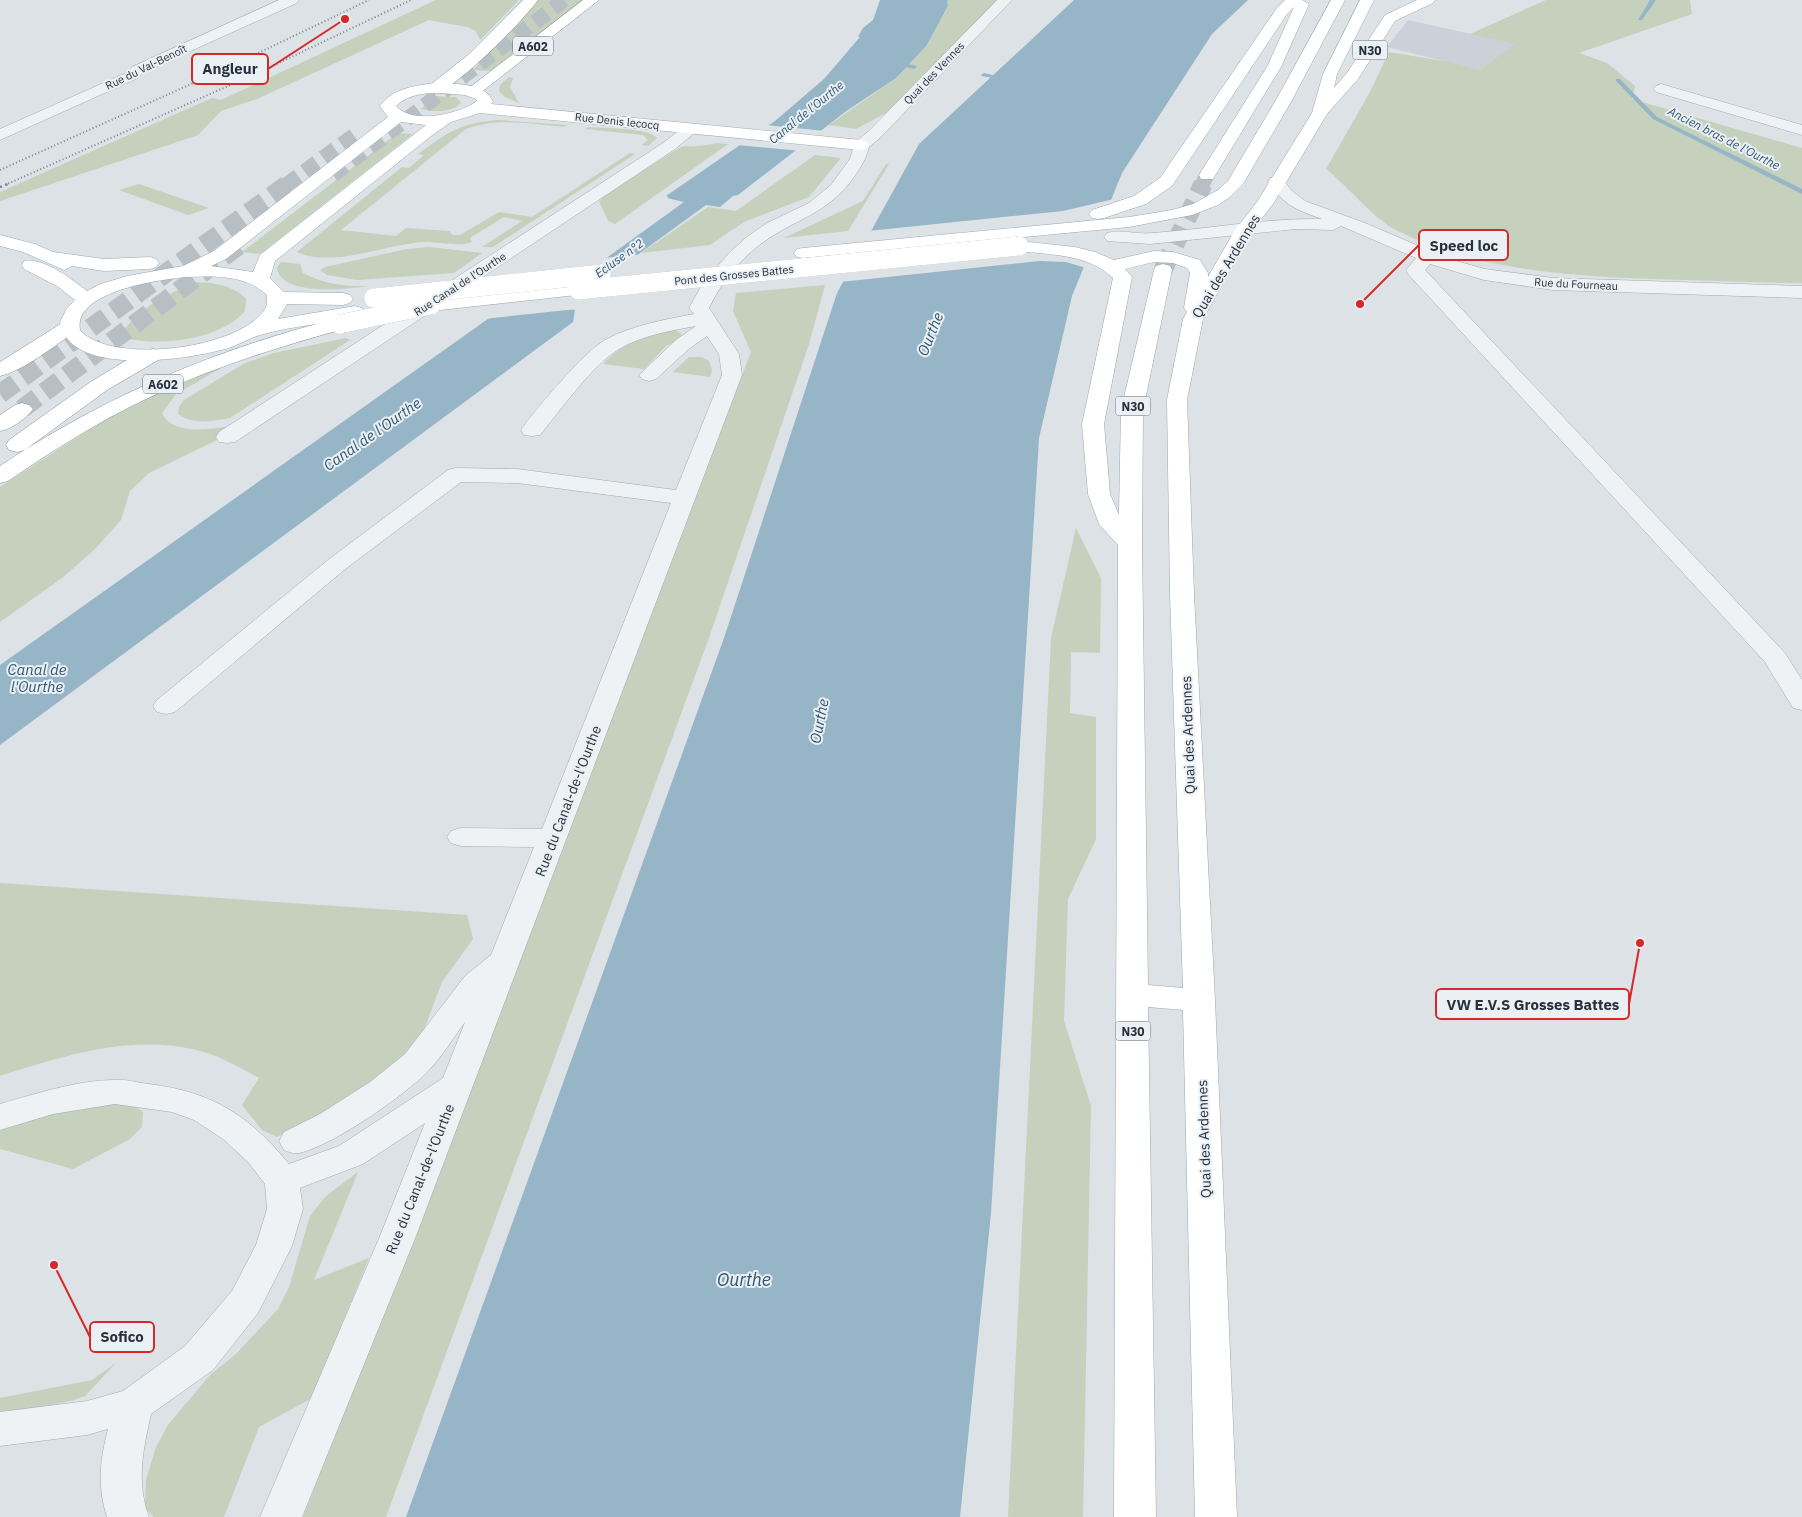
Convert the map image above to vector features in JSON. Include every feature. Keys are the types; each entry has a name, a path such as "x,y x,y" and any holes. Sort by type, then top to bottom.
{"main road":[{"name":"A602","path":"435,88 488,44 531,0"},
{"name":"A602","path":"474,91 592,0"},
{"name":"Pont des Grosses Battes","path":"1064,227 1140,200 1166,182 1282,11 1293,0"},
{"path":"1274,67 1303,0"},
{"path":"1207,174 1274,67 1326,0"},
{"name":"Pont des Grosses Battes","path":"278,298 323,300 374,298 1064,227 1129,222 1193,210 1226,194 1235,184 1284,100 1338,0"},
{"name":"Quai des Ardennes","path":"1216,1517 1199,1000 1182,594 1177,400 1193,319 1244,230 1264,204 1320,113 1330,74 1367,0"},
{"name":"N30","path":"1320,113 1353,76 1390,18 1428,0"},
{"path":"435,88 456,88 474,91 483,96 485,102 480,108 466,114 447,118 412,119 399,116 390,111 388,106 392,100 402,94 435,88"},
{"name":"Rue Denis lecocq","path":"480,108 861,145"},
{"path":"186,271 220,255 399,116"},
{"path":"260,280 266,259 425,133 447,118"},
{"path":"1243,205 1276,182"},
{"name":"Pont des Grosses Battes","path":"347,318 430,305 1113,237 1170,229 1224,214"},
{"path":"48,257 104,266 153,263 214,242 272,215"},
{"path":"0,240 29,248 79,271 91,274 146,277"},
{"path":"1019,246 1094,258 1114,267 1123,278 1093,424 1099,494 1111,524 1130,544"},
{"path":"0,247 64,282 86,300"},
{"path":"1114,267 1144,257 1159,255 1176,257 1194,264 1199,273 1193,319"},
{"name":"N30","path":"1135,1517 1130,544 1132,410 1163,270"},
{"path":"186,271 232,273 260,280 269,285 278,298 276,309 252,330 232,340 208,347 153,355 121,354 94,348 76,339 69,327 70,318 86,300 122,283 146,277 186,271"},
{"name":"A602","path":"0,476 85,423 138,395 221,361 347,318"},
{"path":"252,330 306,319 347,318"},
{"path":"0,370 69,327"},
{"name":"A602","path":"0,458 100,383 153,355"},
{"path":"0,425 22,409"},
{"path":"1133,995 1199,1000"}],"street":[{"name":"Rue du Val-Benoît","path":"0,135 133,75 137,70 292,0"},
{"name":"Quai des Vennes","path":"861,145 875,134 1005,0"},
{"path":"1661,89 1802,130"},
{"name":"Rue Canal de l'Ourthe","path":"227,437 664,150 691,129"},
{"path":"708,321 699,308 710,287 736,256 773,227 815,207 837,189 858,159 861,145"},
{"name":"Rue du Fourneau","path":"1276,182 1285,194 1300,205 1359,227 1427,257 1484,274 1552,284 1802,292"},
{"name":"Rue du Fourneau","path":"1113,237 1150,239 1296,224 1359,227"},
{"path":"1427,257 1415,270 1776,658 1802,702"},
{"path":"649,375 708,321"},
{"path":"532,430 584,368 611,345 650,329 708,321"},
{"name":"Rue du Canal-de-l'Ourthe","path":"281,1517 398,1236 732,376 729,354 708,321"},
{"path":"166,706 336,566 456,475 517,476 684,498"},
{"path":"461,837 554,838"},
{"path":"296,1142 332,1124 382,1091 418,1062 476,984 507,959"},
{"path":"282,1181 351,1155 458,1084"},
{"path":"0,1117 53,1101 115,1092 175,1100 206,1111 235,1130 260,1153 282,1181 285,1209 274,1246 244,1302 199,1358 134,1405 87,1418 0,1429"},
{"path":"128,1517 122,1502 121,1459 134,1405"}],"shaded area":[{"path":"1408,20 1516,44 1480,70 1387,47"}],"green space":[{"path":"436,0 519,0 480,40 476,31 467,27 429,20 257,99 221,111 198,135 0,201 0,192 212,98 221,100"},
{"path":"538,0 583,0 492,71 473,70"},
{"path":"947,0 1002,0 886,113 856,129 829,125 896,78 927,45 948,7"},
{"path":"1546,0 1690,0 1692,14 1579,53 1607,63 1635,86 1632,99 1802,148 1802,283 1577,275 1503,265 1467,257 1432,246 1389,226 1370,211 1326,169 1370,92 1389,52 1449,62 1480,70 1515,44 1470,34"},
{"path":"509,77 513,78 510,87 519,103 505,97 499,91 500,85"},
{"path":"435,96 456,97 461,103 448,110 431,111 421,109"},
{"path":"498,120 567,125 564,127 502,122 478,125 466,129 341,230 396,236 406,228 449,231 453,235 460,235 499,212 532,217 630,153 635,154 493,247 482,247 522,221 504,217 470,238 472,242 468,243 411,243 361,254 328,258 297,252 402,167 409,168 424,155 418,154 438,140 455,130 473,123"},
{"path":"588,127 636,130 657,138 648,146 642,145 648,140 643,135 585,129"},
{"path":"398,133 413,134 260,254 242,252"},
{"path":"718,143 728,144 615,224 608,221 599,201 605,195 679,148"},
{"path":"815,155 841,158 809,197 744,222 710,245 641,253 708,207 736,211"},
{"path":"886,164 889,164 848,231 784,238 863,201"},
{"path":"139,184 209,208 188,215 119,190"},
{"path":"429,247 482,253 454,273 357,280 327,275 320,270 325,267 407,249"},
{"path":"281,262 300,264 303,273 328,282 343,285 369,286 347,289 303,287 290,283 281,277 277,268"},
{"path":"196,282 216,284 241,294 246,299 245,311 234,321 220,329 186,339 151,341 120,337 126,327 143,310 163,297"},
{"path":"825,285 809,344 710,635 386,1517 303,1517 475,1078 751,352 733,311 736,293"},
{"path":"675,329 682,335 677,341 666,346 644,369 603,364 619,350 636,340"},
{"path":"346,338 350,340 230,418 197,421 178,414 179,407 184,400 245,363 274,353"},
{"path":"689,357 702,357 709,361 712,370 710,377 673,372"},
{"path":"227,365 176,394 162,413 174,425 183,428 203,429 231,426 219,439 149,473 130,491 121,520 94,550 62,578 0,622 0,487 115,413"},
{"path":"1076,528 1101,578 1100,653 1071,652 1070,713 1096,717 1096,839 1068,899 1064,1021 1091,1106 1083,1517 1008,1517 1051,638"},
{"path":"0,883 467,915 473,939 442,982 423,1032 387,1074 347,1101 277,1137 262,1130 242,1105 259,1078 218,1057 191,1049 164,1045 108,1048 53,1060 0,1076"},
{"path":"123,1103 136,1107 143,1112 142,1127 130,1139 73,1169 0,1149 0,1129 67,1108"},
{"path":"358,1172 314,1280 369,1258 312,1398 259,1427 224,1517 154,1517 145,1508 146,1480 156,1447 168,1425 210,1375 236,1354 278,1309 289,1287 310,1216 326,1196"},
{"path":"116,1363 85,1396 0,1416 0,1398 92,1380"}],"water":[{"name":"Canal de l'Ourthe","path":"880,0 947,0 948,6 927,45 896,78 845,112 738,195 733,196 720,207 706,205 640,253 569,308 575,310 573,322 0,745 0,665 502,309 533,311 684,202 667,198 669,197 666,196 775,121 824,79 860,37 858,37 863,28 873,20"},
{"name":"Ourthe","path":"1074,0 1248,0 1212,34 1122,173 1072,296 1039,438 991,1213 960,1517 406,1517 724,638 837,293 919,144"}],"pier":[{"path":"765,125 826,131 801,151 737,145"},
{"path":"1114,199 1086,268 1066,262 1039,261 840,282 868,231 1063,211"},
{"path":"643,254 575,307 577,309 483,319 501,306 532,308 603,258"}],"waterway":[{"path":"1640,19 1653,0"},
{"path":"908,66 914,67"},
{"path":"984,75 993,76"},
{"name":"Ancien bras de l'Ourthe","path":"1618,80 1655,118 1802,192"}],"tunnel":[{"path":"333,175 564,0"},
{"path":"286,185 356,134"},
{"path":"1202,185 1207,175"},
{"path":"0,394 288,184"},
{"path":"1163,270 1203,184"},
{"path":"22,409 242,243"}],"railway":[{"path":"0,170 229,67 369,0"},
{"path":"5,185 262,71 411,0"},
{"path":"0,187 8,184"}],"place":[{"name":"Angleur","path":"345,19"},
{"name":"Speed loc","path":"1360,304"},
{"name":"VW E.V.S Grosses Battes","path":"1640,943"},
{"name":"Sofico","path":"54,1265"}],"water label":[{"name":"Ecluse n°2","path":"619,258"}]}
